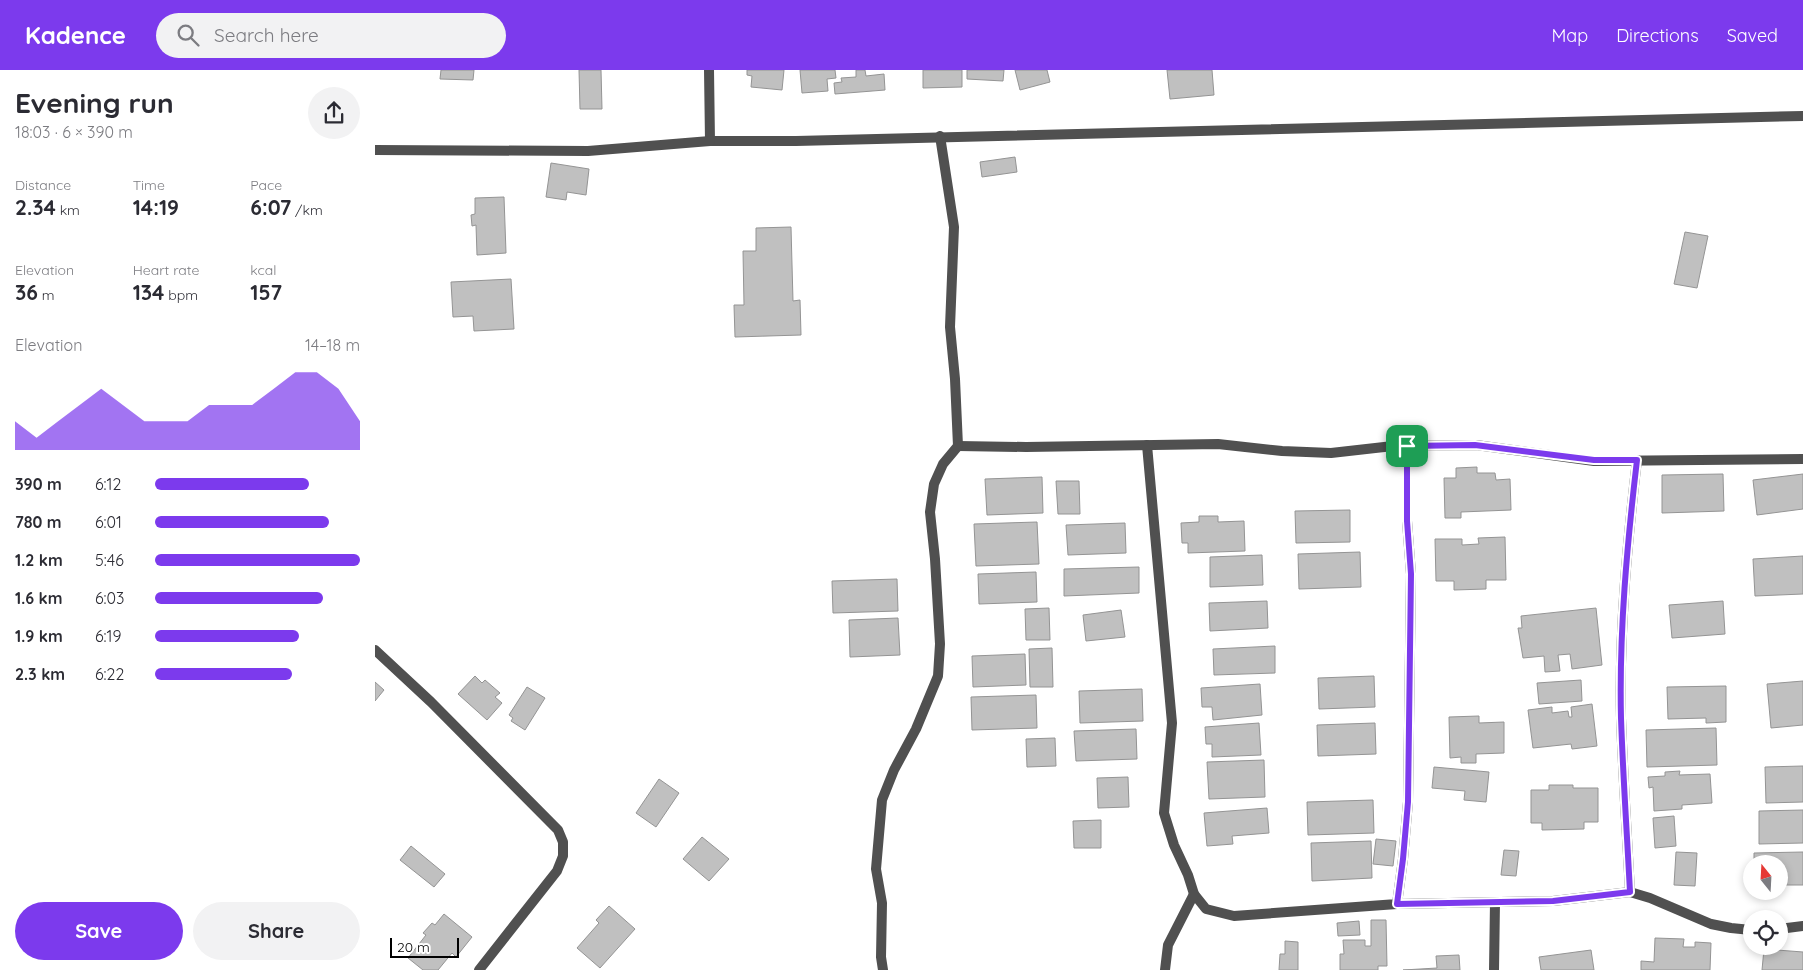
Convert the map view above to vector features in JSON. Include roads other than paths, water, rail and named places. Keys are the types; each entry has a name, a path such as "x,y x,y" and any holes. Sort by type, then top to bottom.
{"street":[{"path":"709,70 710,141"},
{"path":"375,150 588,151 710,141 796,141 1803,116"},
{"path":"883,970 881,957 882,902 876,869 882,800 894,770 916,729 938,676 940,644 930,512 934,484 943,464 958,446 950,327 953,227 940,136"},
{"path":"958,446 1218,444 1282,452 1331,453 1407,446 1475,445 1594,460 1803,459"},
{"path":"1147,445 1172,723 1164,813 1174,845 1188,875 1194,894 1206,909 1233,916 1397,904 1553,901 1630,892 1651,898 1711,924 1743,929"},
{"path":"1397,904 1408,802 1411,574 1407,521 1407,446"},
{"path":"1630,892 1621,716 1623,623 1629,532 1637,460"},
{"path":"375,650 431,702 519,790 558,830 563,842 563,856 557,871 479,970"},
{"path":"1165,970 1167,945 1194,894"},
{"path":"1494,970 1495,902"},
{"path":"1788,928 1803,926"}]}
